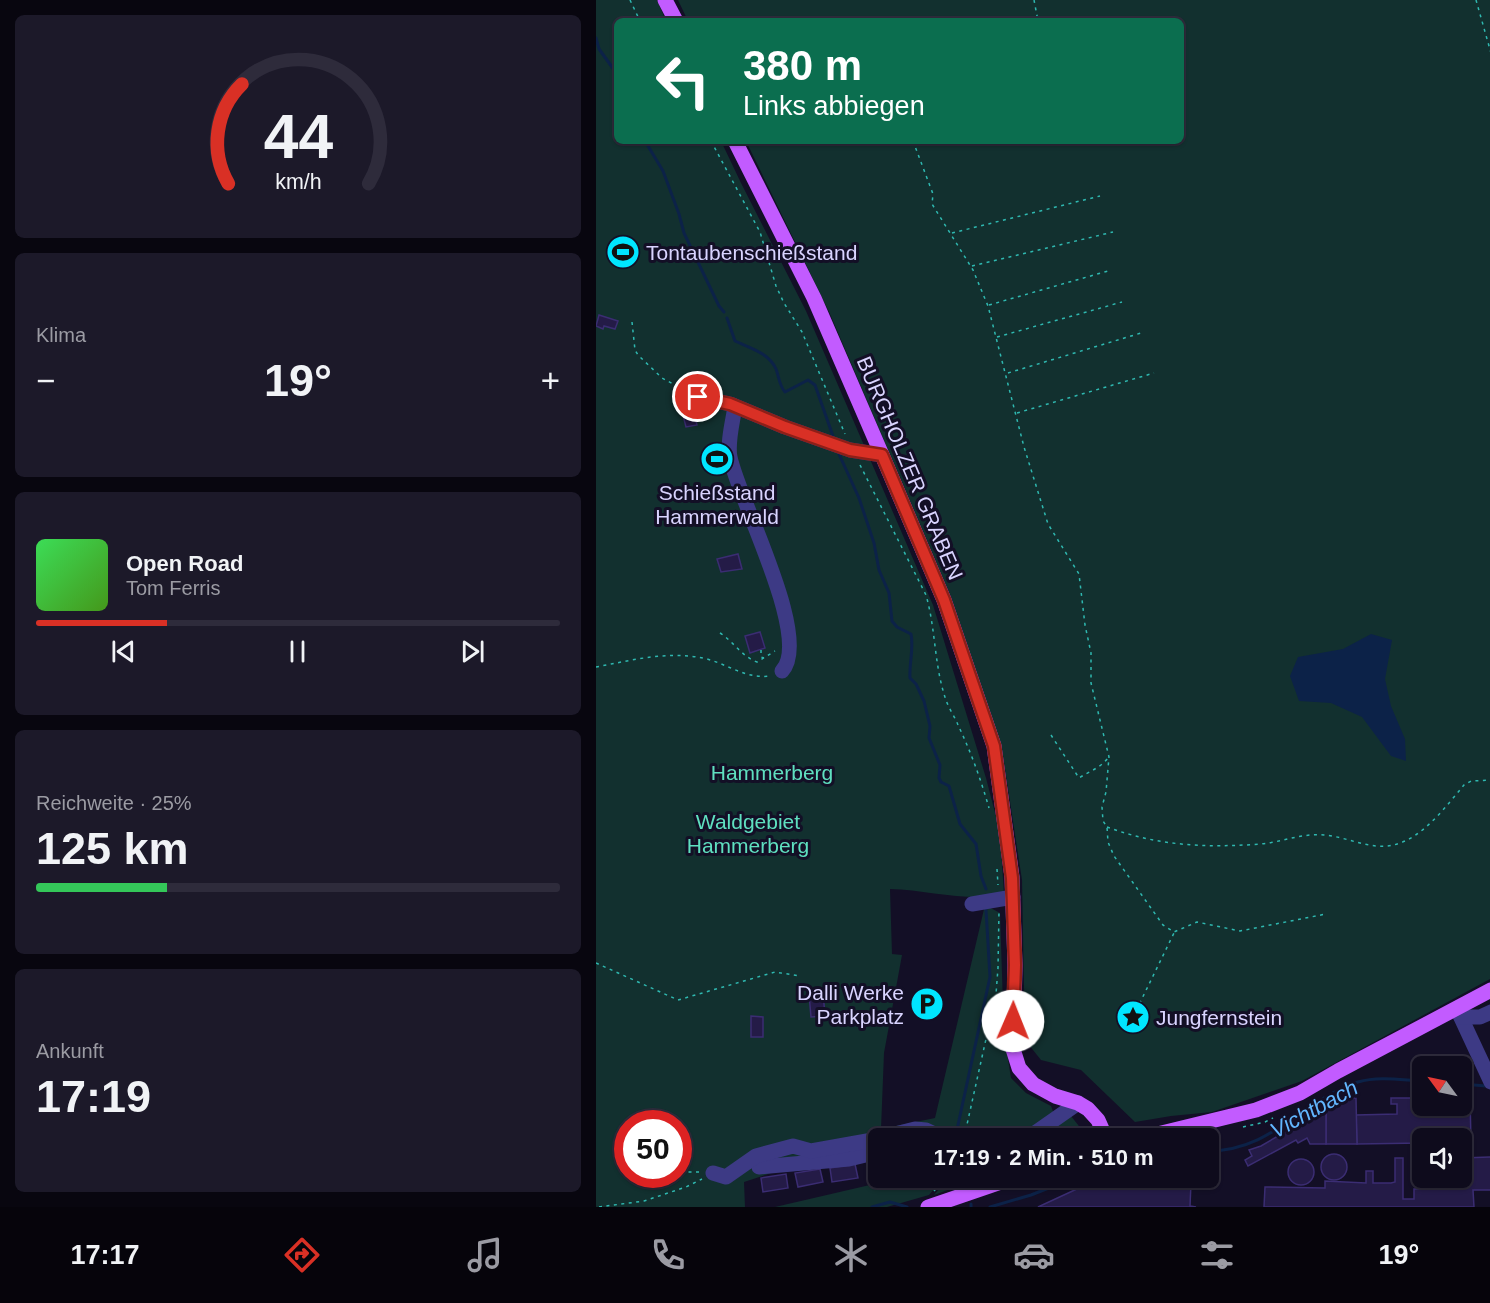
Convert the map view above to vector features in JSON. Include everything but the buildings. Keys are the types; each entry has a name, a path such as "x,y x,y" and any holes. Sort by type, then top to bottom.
{"main road":[{"path":"665,0 674,18"},
{"name":"BURGHOLZER GRABEN","path":"737,144 814,298 882,455 944,600 994,746 1012,878 1005,898 1015,965 1013,1049 1019,1068 1033,1084 1055,1096 1078,1102 1088,1109 1102,1128"},
{"path":"1182,1128 1256,1110 1300,1094 1348,1065 1459,1013 1490,990"},
{"path":"932,1206 984,1188"}],"street":[{"path":"698,397 735,406 850,450 882,455"},
{"path":"735,406 730,454 734,471 762,541 790,632 790,655 782,671"},
{"path":"972,904 1005,898"},
{"path":"1459,1013 1480,1017 1490,1012"},
{"path":"1459,1013 1488,1071"},
{"path":"1042,1128 1078,1102"},
{"path":"713,1173 726,1178 756,1156 793,1146 811,1151 868,1141"},
{"path":"759,1167 849,1159 868,1154"}],"path":[{"path":"630,0 639,18"},
{"path":"1034,0 1037,18"},
{"path":"1476,0 1490,53"},
{"path":"713,144 760,232 776,286 802,332 843,427 850,450 878,499 926,595 930,608 939,677 983,786 989,810"},
{"path":"914,144 933,194 932,204 971,266 988,306 1048,524 1079,574 1085,626 1091,653 1091,682 1109,757 1106,792 1102,807 1108,842 1114,856 1163,925 1174,932"},
{"path":"950,234 1100,196"},
{"path":"971,266 1113,232"},
{"path":"988,306 1108,271"},
{"path":"997,337 1122,302"},
{"path":"632,322 635,350 638,355 662,378 698,397"},
{"path":"1007,373 1141,333"},
{"path":"1016,414 1154,373"},
{"path":"720,633 728,638 745,658 757,662 780,648 790,646"},
{"path":"761,650 761,657 764,659"},
{"path":"596,668 644,657 667,655 709,659 752,676 773,676 782,671"},
{"path":"1051,735 1079,778 1090,771 1101,768 1109,757"},
{"path":"1107,827 1164,843 1196,846 1262,844 1304,836 1326,835 1363,845 1399,844 1414,837 1464,785 1470,781 1490,780"},
{"path":"966,1128 996,994 1005,898 997,860"},
{"path":"1133,1017 1174,932 1197,922 1240,931 1326,914"},
{"path":"596,963 678,1000 775,972 800,976"},
{"path":"692,1172 713,1173"},
{"path":"599,1207 644,1201 686,1187 713,1173"}],"green space":[{"name":"Waldgebiet Hammerberg","path":"596,0 657,0 665,18 614,18 614,144 722,144 806,311 933,605 986,778 1000,832 1004,895 976,897 890,889 892,954 902,955 884,1053 881,1128 868,1128 868,1141 744,1182 745,1207 596,1207"},
{"path":"678,0 1490,0 1490,979 1302,1081 1212,1112 1135,1122 1081,1070 1041,1060 1025,1040 1022,880 1002,749 951,597 830,314 747,144 1184,144 1184,18 687,18"},
{"name":"Waldgebiet Hammerberg","path":"985,905 1000,913 1004,1035 1011,1078 1026,1093 1051,1106 1054,1114 1034,1128 886,1128 935,1118"},
{"path":"1071,1116 1080,1128 1052,1128"},
{"path":"868,1185 868,1188 935,1188 929,1195 887,1207 775,1207"},
{"path":"940,1188 953,1188 934,1195"}],"water":[{"path":"1371,634 1392,640 1385,679 1391,706 1405,739 1406,761 1391,756 1362,717 1331,703 1299,701 1290,676 1298,657 1343,649"}],"waterway":[{"path":"596,38 599,49 614,70"},
{"path":"647,144 663,171 684,233 724,312"},
{"path":"727,318 735,341 758,352 773,363 785,392 808,380 815,385 834,439"},
{"path":"839,454 859,498 874,543 879,570 889,593 892,621 897,627 911,634 910,678 916,684 924,701 930,726 929,738 940,765 939,778 941,782 949,786 960,824 976,844 981,876 986,889"},
{"path":"958,1125 990,977 986,910"},
{"name":"Vichtbach","path":"1219,1150 1251,1143 1269,1134 1320,1100 1358,1082 1382,1079 1412,1080"},
{"name":"Vichtbach","path":"1472,1085 1486,1086"},
{"name":"Vichtbach","path":"990,1207 1049,1188"},
{"name":"Vichtbach","path":"872,1207 890,1202 907,1207"}],"place":[{"name":"Tontaubenschießstand","path":"623,252"},
{"name":"Schießstand Hammerwald","path":"717,459"},
{"name":"Dalli Werke Parkplatz","path":"927,1004"},
{"name":"Jungfernstein","path":"1133,1017"}],"route":[{"path":"698,397 730,404 850,450 882,455 944,600 994,746 1012,878 1015,965 1013,1021"}],"park label":[{"name":"Hammerberg","path":"772,772"}]}
